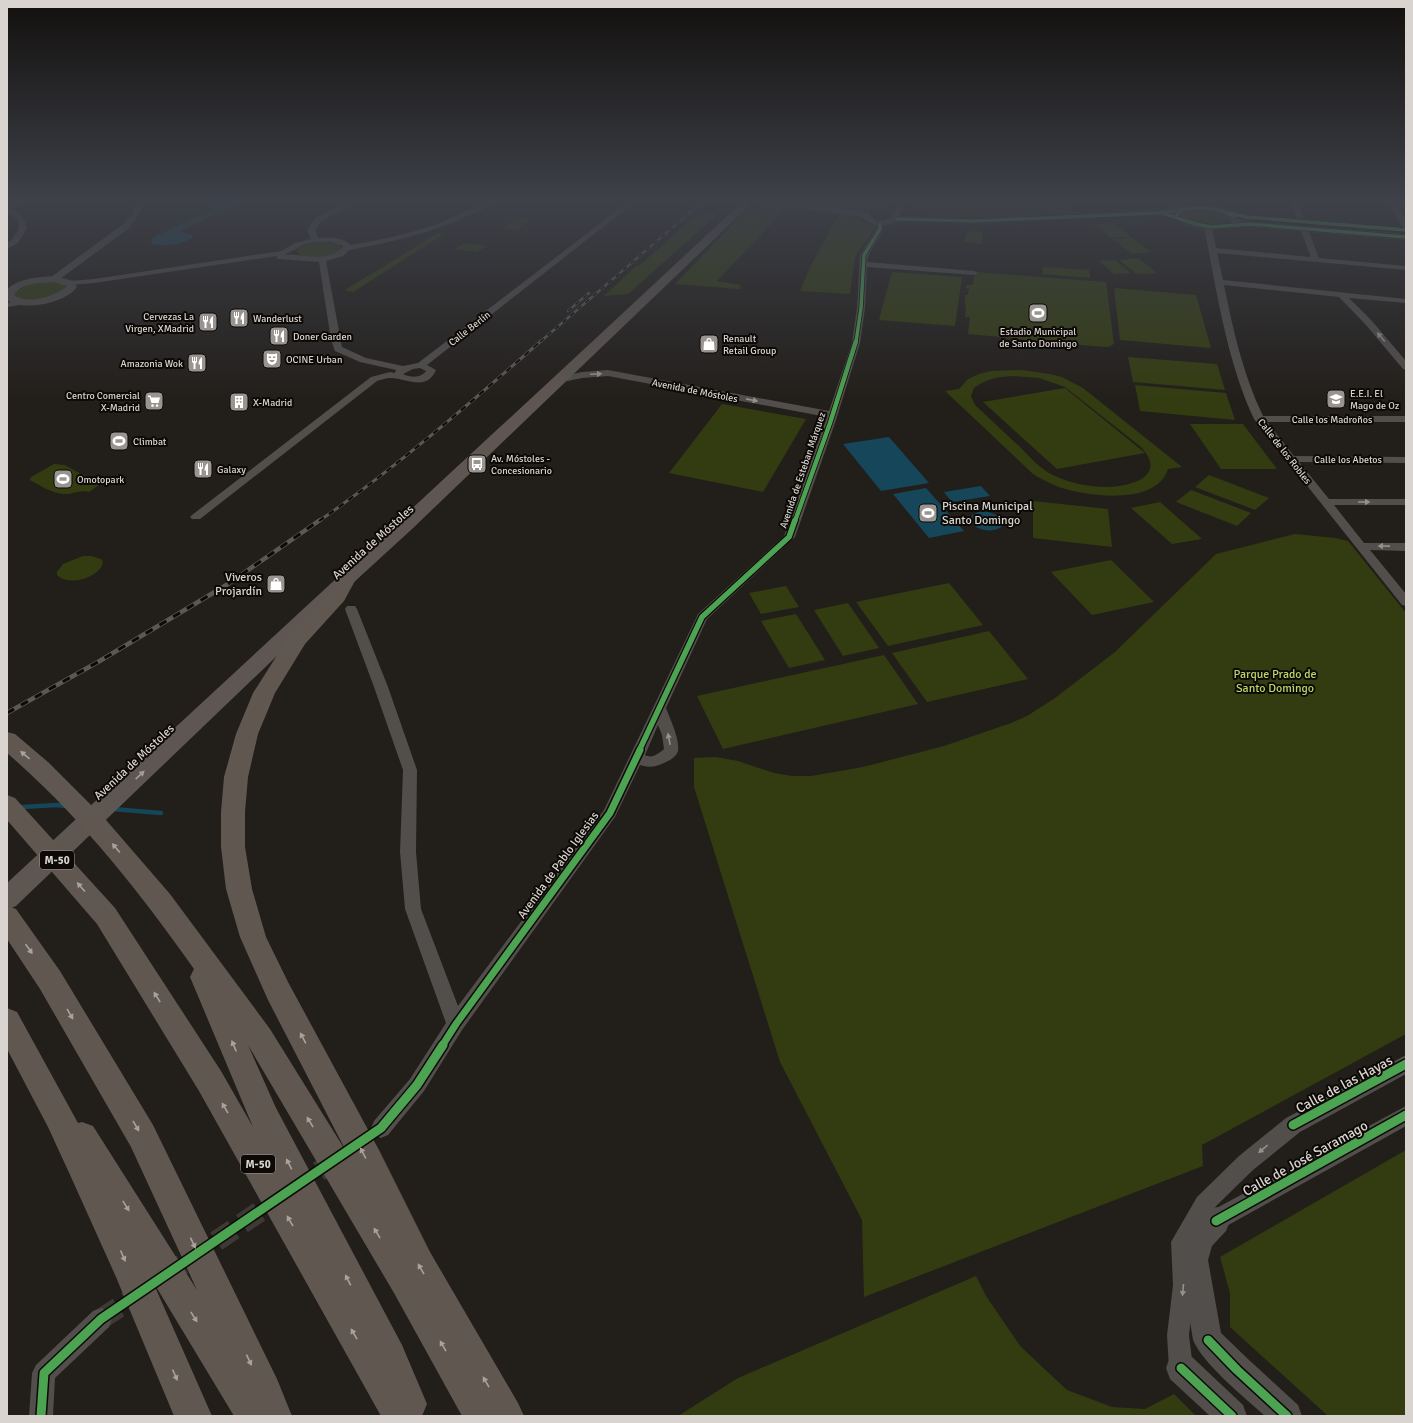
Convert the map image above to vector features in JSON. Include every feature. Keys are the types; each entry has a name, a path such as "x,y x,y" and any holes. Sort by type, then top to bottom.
{"highway":[{"path":"346,579 336,597 297,640 264,693 246,734 236,778 233,812 233,847 239,889 253,937 278,991 368,1161 418,1264 505,1416"},
{"path":"7,740 40,768 98,827 161,902 260,1038 406,1281 483,1416"},
{"name":"M-50","path":"7,804 106,916 210,1081 402,1416"},
{"path":"161,902 206,979 265,1118 389,1358 413,1416"},
{"path":"7,917 50,980 142,1136 260,1384 273,1416"},
{"path":"7,1021 28,1056 102,1167 255,1416"},
{"path":"28,1056 92,1183 193,1416"}],"main road":[{"name":"Avenida de Móstoles","path":"7,899 94,808 288,618 522,405 669,268"},
{"name":"Avenida de Móstoles","path":"7,880 94,808 406,526 675,268"}],"street":[{"path":"68,268 54,279 37,281 9,292 15,301 22,302 50,299 58,297 70,286 94,281 186,268"},
{"path":"323,268 334,340 338,349 363,360 385,364 401,373 404,379 416,379 429,374 431,370 429,367 421,365 410,366 401,373 374,379"},
{"name":"Calle Berlín","path":"421,365 545,268"},
{"name":"Avenida de Esteban Márquez","path":"659,708 702,617 789,537 856,343 861,308 864,268"},
{"path":"918,268 974,273"},
{"name":"Calle de los Robles","path":"1217,268 1232,349 1251,402 1259,419 1406,601"},
{"path":"54,279 70,286"},
{"path":"1220,282 1406,301"},
{"path":"1342,295 1369,323 1406,367"},
{"path":"196,517 384,372 386,368 385,364"},
{"name":"Avenida de Móstoles","path":"558,380 582,374 608,373 832,415"},
{"name":"Calle los Madroños","path":"1259,419 1406,419"},
{"name":"Calle los Abetos","path":"1291,459 1406,460"},
{"path":"1325,502 1406,502"},
{"path":"1361,546 1406,547"},
{"path":"351,609 381,687 410,770 408,852 413,909 456,1024"},
{"path":"636,757 645,762 655,762 664,758 671,751 668,735 659,708"},
{"name":"Avenida de Pablo Iglesias","path":"382,1128 416,1085 456,1024 610,813 659,708"},
{"name":"Calle de las Hayas","path":"1181,1368 1178,1335 1184,1285 1182,1242 1204,1204 1246,1163 1293,1125 1406,1064"},
{"name":"Calle de José Saramago","path":"1216,1221 1406,1115"},
{"path":"1216,1221 1200,1238 1194,1260 1208,1340 1237,1370 1287,1416"},
{"path":"40,1416 44,1373 102,1319"},
{"path":"1181,1368 1232,1416"}],"green space":[{"path":"380,268 390,268 353,292 345,290"},
{"path":"633,268 657,268 628,294 604,296"},
{"path":"690,268 729,268 717,281 741,285 740,289 675,284"},
{"path":"810,268 853,268 850,294 800,291"},
{"path":"1043,268 1089,270 1090,278 1043,274"},
{"path":"1108,268 1125,268 1131,273 1114,274"},
{"path":"1130,268 1151,268 1157,273 1137,274"},
{"path":"892,272 962,277 955,326 879,320"},
{"name":"Estadio Municipal de Santo Domingo","path":"975,272 1106,282 1114,344 1108,347 1092,346 968,334 970,317 965,317 965,295 968,295 969,288 966,288 966,285 973,285"},
{"path":"52,281 64,284 66,286 64,290 54,295 34,300 24,300 15,297 14,294 22,288 36,283"},
{"path":"1114,288 1196,295 1211,348 1120,340"},
{"path":"1128,357 1217,364 1225,390 1133,382"},
{"path":"1021,370 1062,377 1083,388 1182,467 1168,469 1162,480 1152,488 1126,495 1112,496 1084,493 1063,488 1048,482 1033,474 945,391 959,389 968,379 991,371","holes":["1012,376 1039,378 1065,387 1141,447 1148,457 1150,465 1148,472 1143,478 1126,485 1106,487 1080,484 1055,476 1036,463 975,405 971,396 974,388 983,382 992,379"]},
{"path":"1135,385 1226,393 1235,420 1140,411"},
{"path":"1065,388 1145,453 1057,469 983,402"},
{"path":"722,404 806,419 763,492 669,473"},
{"path":"1190,424 1243,424 1277,469 1221,469"},
{"name":"Omotopark","path":"54,464 65,465 81,474 103,482 89,492 81,491 63,494 48,490 30,480 31,477"},
{"path":"1209,475 1269,498 1255,510 1195,487"},
{"path":"1191,490 1251,513 1237,526 1176,502"},
{"path":"1033,501 1108,509 1112,547 1033,538"},
{"path":"1160,502 1202,539 1172,544 1131,508"},
{"name":"Parque Prado de Santo Domingo","path":"1295,534 1335,538 1348,541 1406,613 1406,1034 1202,1145 1203,1166 864,1297 862,1220 780,1062 694,787 694,758 716,757 738,761 774,773 792,776 811,776 863,767 944,746 1011,723 1027,716 1055,698 1115,652 1216,554"},
{"path":"83,556 91,556 101,559 103,562 101,568 83,579 68,580 62,579 57,575 57,572 63,564"},
{"path":"1111,560 1154,602 1092,615 1051,572"},
{"path":"949,583 983,625 888,646 856,602"},
{"path":"786,586 799,607 761,614 749,593"},
{"path":"848,603 879,648 843,656 814,610"},
{"path":"796,614 825,660 789,668 761,621"},
{"path":"989,631 1028,679 927,702 892,653"},
{"path":"884,655 918,704 723,749 697,696"},
{"path":"1406,1150 1406,1416 1328,1416 1230,1327 1230,1293 1220,1257"},
{"path":"976,1276 986,1296 1021,1347 1067,1390 1112,1407 1145,1409 1174,1394 1196,1416 678,1416 738,1378"}],"water":[{"path":"889,437 929,483 881,491 843,444"},
{"path":"981,486 990,496 952,502 944,492"},
{"name":"Piscina Municipal Santo Domingo","path":"926,488 964,531 929,538 893,494"},
{"path":"978,512 989,512 1003,518 1004,524 996,530 980,529 969,519"}],"waterway":[{"path":"7,808 56,805 67,806"},
{"path":"112,809 161,813"}],"tunnel":[{"path":"165,1276 337,1159"},
{"path":"101,1319 142,1292"}],"railway":[{"path":"540,342 625,268"},
{"path":"568,311 589,293"},
{"path":"319,521 405,457 541,341"},
{"path":"7,713 98,662 228,584 320,520"}],"cycle path":[{"path":"41,1416 44,1373 101,1319 381,1128 417,1085 456,1024 610,813 702,617 789,537 830,423 856,343 861,308 863,268"},
{"path":"1293,1125 1406,1064"},
{"path":"1216,1221 1406,1115"},
{"path":"1208,1340 1237,1370 1287,1416"},
{"path":"1181,1368 1232,1416"}],"place":[{"name":"Estadio Municipal de Santo Domingo","path":"1038,313"},
{"name":"Wanderlust","path":"239,318"},
{"name":"Cervezas La Virgen, XMadrid","path":"208,322"},
{"name":"Doner Garden","path":"279,336"},
{"name":"Renault Retail Group","path":"709,344"},
{"name":"OCINE Urban","path":"272,359"},
{"name":"Amazonia Wok","path":"197,363"},
{"name":"E.E.I. El Mago de Oz","path":"1336,399"},
{"name":"Centro Comercial X-Madrid","path":"154,401"},
{"name":"X-Madrid","path":"239,402"},
{"name":"Climbat","path":"119,441"},
{"name":"Av. Móstoles - Concesionario","path":"477,464"},
{"name":"Galaxy","path":"203,469"},
{"name":"Omotopark","path":"63,479"},
{"name":"Piscina Municipal Santo Domingo","path":"928,513"},
{"name":"Viveros Projardín","path":"276,584"}]}
